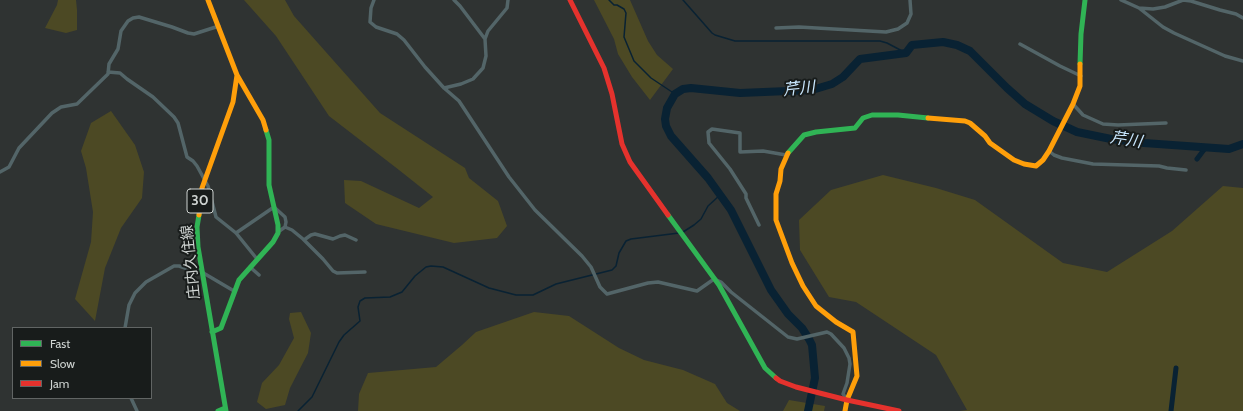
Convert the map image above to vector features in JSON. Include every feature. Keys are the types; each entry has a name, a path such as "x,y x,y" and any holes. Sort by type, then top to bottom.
{"street":[{"name":"庄内久住線","path":"208,0 237,75 267,132 269,140 269,185 278,225 278,233"},
{"path":"374,0 371,8 370,22 376,27 397,34 404,40 425,67 444,88 459,101 509,177 535,210 582,256 591,267 600,287 607,294 648,283 658,282 697,291 714,278"},
{"path":"454,0 485,39"},
{"path":"444,88 461,84 473,79 483,68 486,56 485,39 488,31 507,8 508,0"},
{"path":"570,0 604,68 612,94 619,131 625,151 633,167 730,302 759,359 768,372 785,383 802,389 899,411"},
{"path":"776,28 799,27 886,32 898,30 907,23 911,14 910,0"},
{"path":"845,411 847,400 857,376 853,332 836,322 816,306 803,286 792,263 776,220 775,210 776,194 780,181 781,169 786,155 804,135 822,131 855,128 863,118 872,115 898,115 965,121 985,136 990,143 1001,152 1024,164 1036,166 1043,160 1048,151 1072,106 1080,86 1081,34 1085,0"},
{"path":"1121,0 1139,8 1163,27 1174,33 1225,56 1243,61"},
{"path":"1139,8 1153,9 1165,7 1183,0 1236,14 1243,18"},
{"path":"0,172 9,167 19,148 52,113 61,107 78,104 108,74 109,64 118,49 121,31 128,21 139,17 194,34 219,26"},
{"path":"1020,44 1081,76"},
{"path":"108,72 120,72 127,79 154,98 174,117 178,123 187,157 193,160 205,181 210,193 216,217 236,233 257,259"},
{"name":"庄内久住線","path":"218,411 226,410 198,247 197,227 199,207 205,181 233,102 237,75"},
{"path":"1072,106 1083,115 1103,124 1118,125 1166,123"},
{"path":"759,226 746,198 746,194 730,169 709,143 708,132 712,129 740,133 740,152 762,151 786,155"},
{"path":"1048,151 1062,158 1093,164 1160,166 1186,170"},
{"path":"212,332 221,328 239,280 273,242 278,233 285,227 285,217 274,207 236,233"},
{"path":"285,227 292,230 304,240 336,273 365,272"},
{"path":"304,240 315,234 333,239 340,236 345,236 356,240"},
{"path":"125,327 130,305 135,293 146,282 174,266 202,272 234,291"},
{"path":"250,267 259,275"},
{"path":"714,278 721,282 731,292 788,337 797,339 826,332 831,334 844,348 849,358 850,364 847,383 843,394 847,400"},
{"path":"131,399 137,411"}],"shaded area":[{"path":"58,0 76,0 77,30 66,33 45,28"},
{"path":"244,0 285,0 294,16 380,113 465,168 469,178 498,201 507,226 497,238 454,243 376,224 345,203 344,180 361,181 419,208 433,197 329,116 276,36"},
{"path":"594,0 630,0 648,41 657,55 673,69 650,100 632,77 618,54 614,39"},
{"path":"111,111 135,145 144,172 142,198 121,228 105,268 95,321 75,299 91,242 93,212 86,168 81,151 91,123"},
{"path":"883,175 936,188 975,200 1063,263 1107,272 1172,231 1223,186 1243,188 1243,411 960,411 967,410 936,355 856,302 829,297 800,250 799,220 831,190"},
{"path":"301,312 311,333 308,353 290,388 285,405 266,409 257,402 262,383 279,365 294,338 289,319 290,313"},
{"path":"534,312 569,316 619,348 644,360 683,370 715,384 727,403 740,411 358,411 359,394 368,373 436,367 476,332"},
{"path":"789,400 825,406 824,411 783,411"}],"waterway":[{"path":"609,0 614,5 624,9 626,13 624,37 634,61 651,78 675,94"},
{"path":"683,0 712,33 735,41 880,41 906,53"},
{"name":"芹川","path":"808,411 815,378 812,345 802,328 788,314 771,290 731,210 708,178 671,136 666,126 665,119 667,108 675,94 683,89 691,88 740,93 812,90 832,84 843,77 860,59 906,53 912,45 943,42 957,45 970,51 1025,104 1053,121 1077,132 1111,139 1144,143 1229,149 1243,144"},
{"path":"1197,159 1206,147"},
{"path":"683,232 701,219 708,206 720,195"},
{"path":"298,411 312,397 339,342 344,335 360,321 358,307 360,301 365,298 390,297 402,292 415,276 426,267 443,267 489,288 516,295 533,295 556,284 612,270 616,266 619,253 626,241 631,239 679,233"},
{"path":"1171,411 1176,368"}],"traffic: fast":[{"path":"1080,64 1081,34 1085,0"},
{"path":"788,153 804,135 816,132 855,128 863,118 872,115 898,115 928,118"},
{"path":"212,332 221,328 239,280 273,242 278,233 278,225 269,185 269,140 266,130"},
{"path":"199,215 197,227 198,247 226,411"},
{"path":"668,215 719,285 765,368 776,378"},
{"path":"218,411 225,408"}],"traffic: slow":[{"path":"199,215 202,188 233,102 237,75 208,0"},
{"path":"928,118 965,121 970,123 985,136 990,143 1014,160 1024,164 1036,166 1043,160 1049,151 1073,104 1080,86 1080,64"},
{"path":"237,75 263,120 266,130"},
{"path":"788,153 781,169 780,181 776,194 776,220 792,263 803,286 816,306 836,322 853,332 857,376 847,400 845,411"}],"traffic: jam":[{"path":"570,0 604,68 612,94 622,144 630,162 668,215"},
{"path":"776,378 796,387 899,411"}]}
